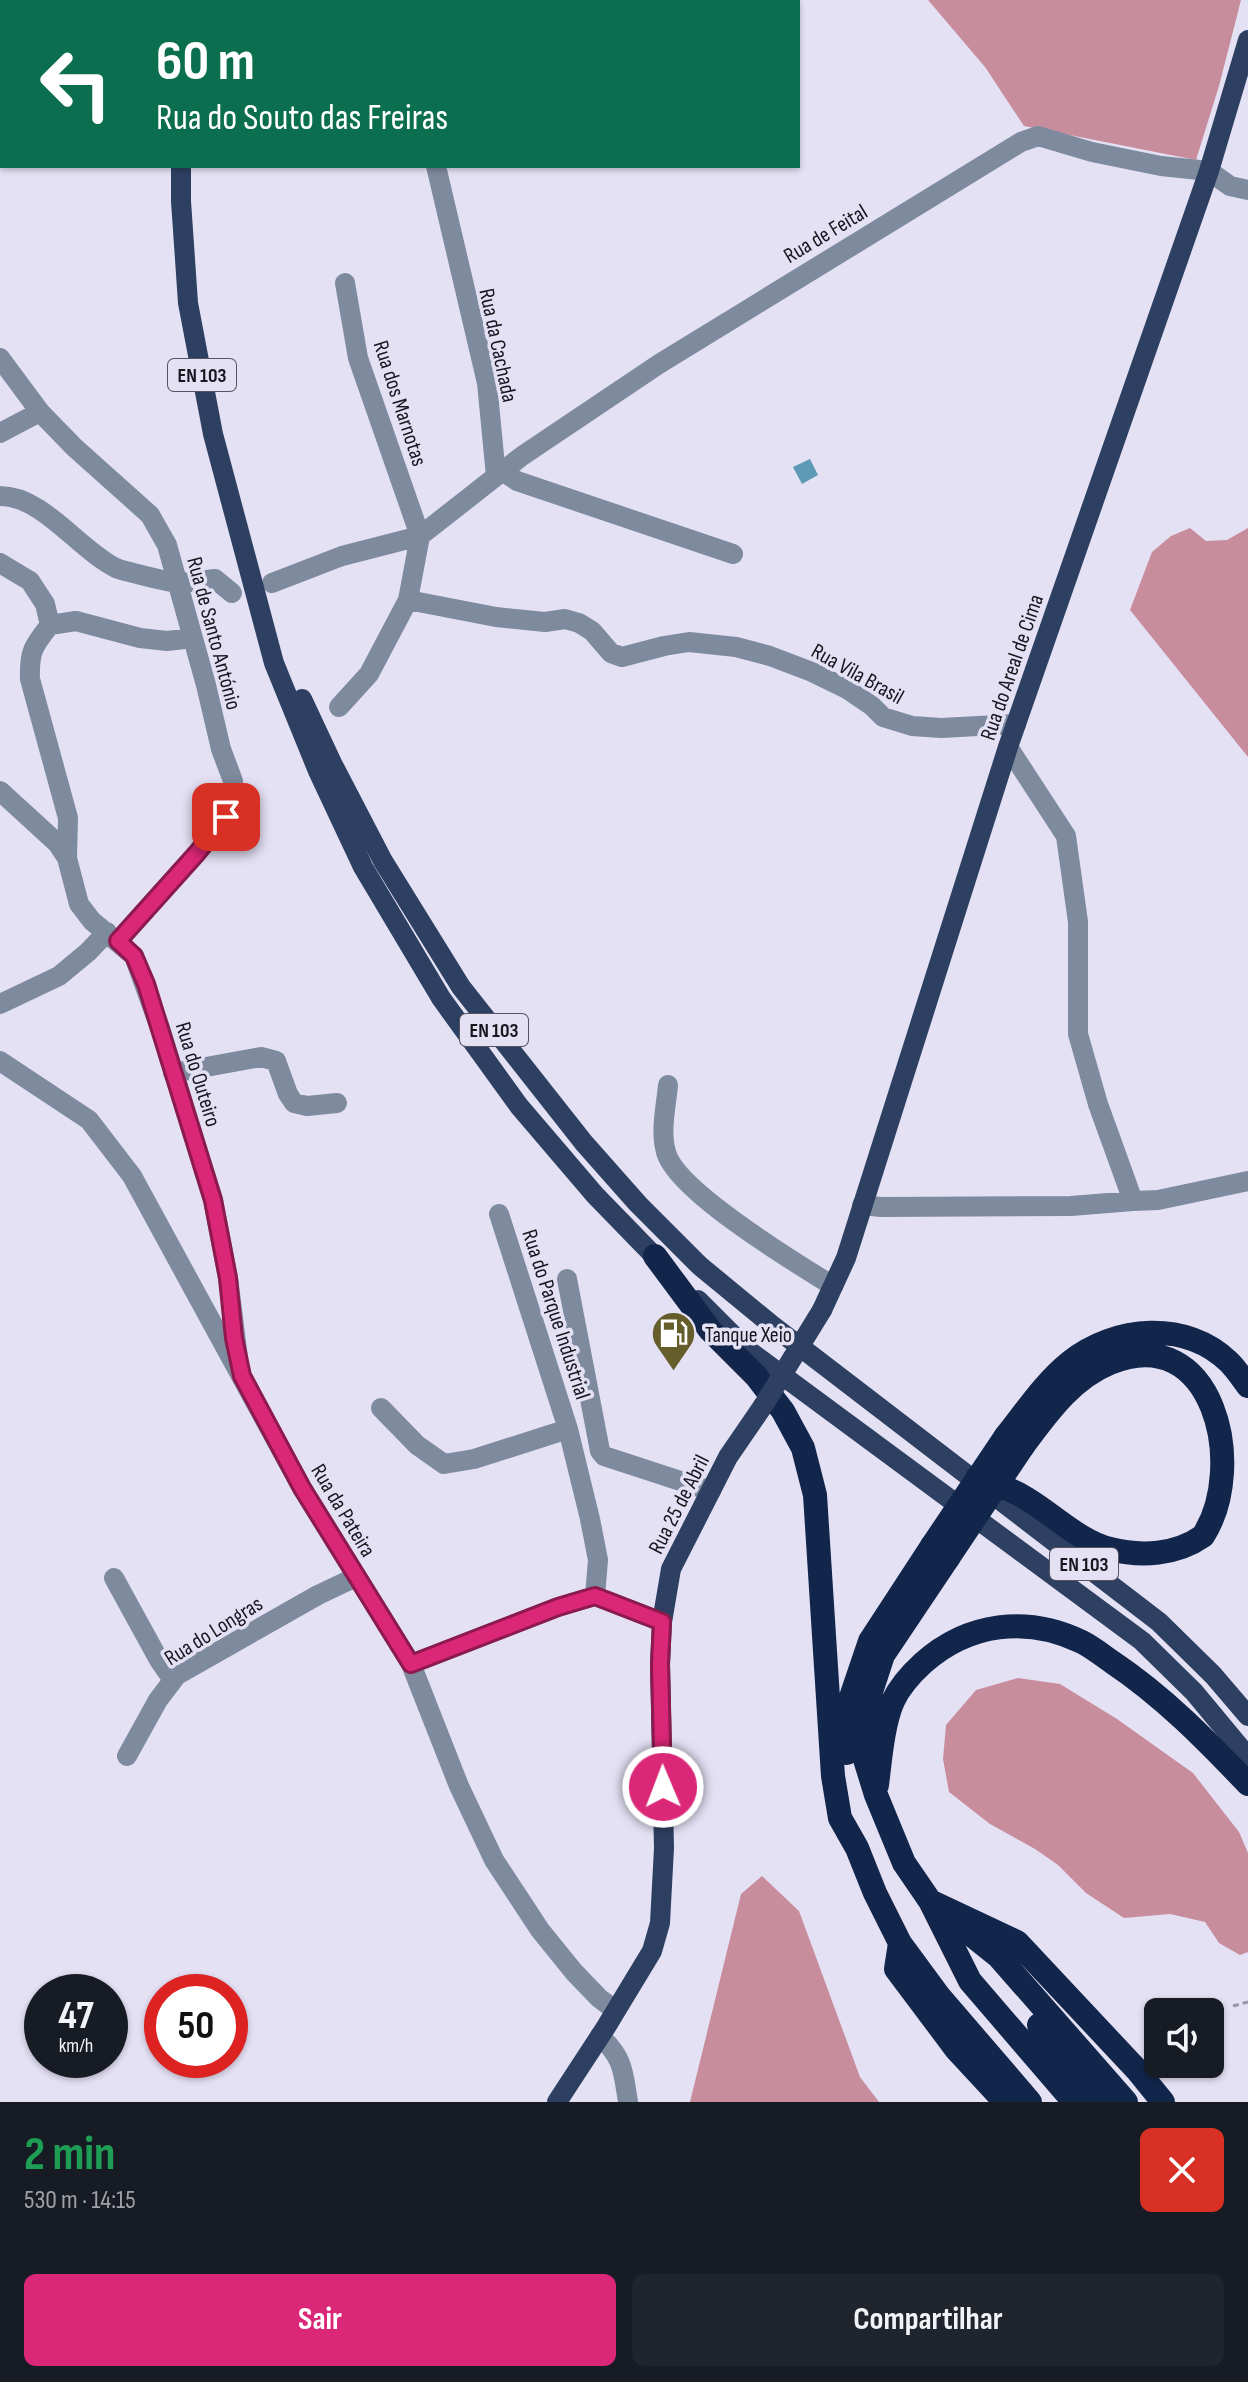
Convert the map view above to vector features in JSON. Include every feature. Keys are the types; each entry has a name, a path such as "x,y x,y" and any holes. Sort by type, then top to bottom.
{"highway":[{"path":"655,1256 710,1330 756,1376 783,1411 803,1448 815,1495 833,1776 840,1818 900,1943 939,1996 1030,2102"},
{"path":"857,1848 845,1776 851,1697 870,1641 940,1552 1014,1441 1039,1394 1070,1362 1099,1343 1130,1333 1162,1333 1199,1342 1228,1361 1248,1386"},
{"path":"1014,1441 1081,1380 1110,1363 1135,1356 1164,1358 1187,1365 1211,1380 1231,1402 1238,1416"},
{"path":"968,1474 1020,1494 1086,1539 1109,1549 1155,1554 1191,1545 1219,1525 1239,1497 1244,1482"},
{"path":"940,1552 883,1655 868,1701 863,1753 876,1795 904,1863 930,1901 970,1981 1074,2102"},
{"path":"876,1795 892,1702 909,1676 938,1650 962,1636 993,1628 1024,1626 1054,1631 1083,1642 1140,1681 1248,1784"},
{"path":"930,1901 1033,2018 1098,2102"},
{"path":"930,1901 999,1957 1126,2102"},
{"path":"930,1901 1017,1942 1163,2102"},
{"path":"900,1943 888,1974 918,2022 947,2060 986,2102"},
{"path":"900,1943 896,1969 956,2049 1005,2102"},
{"path":"900,1943 926,1951 960,1997 1056,2102"}],"main road":[{"name":"Rua do Areal de Cima","path":"822,1310 846,1258 1008,747 1209,171 1248,40"},
{"name":"EN 103","path":"181,168 188,303 213,434 274,663 318,771 363,867 441,998 519,1106 595,1195 748,1350 1142,1641 1194,1692 1248,1757"},
{"name":"EN 103","path":"242,546 284,660 332,763 383,861 461,987 584,1143 638,1204 700,1266 773,1326 1159,1622 1213,1675 1248,1716"},
{"name":"Rua 25 de Abril","path":"557,2102 652,1951 660,1923 664,1848 660,1664 662,1622 671,1569 728,1457 822,1310"}],"street":[{"name":"Rua de Feital","path":"499,473 659,364 1021,142 1038,136 1119,158 1209,171"},
{"name":"Rua da Cachada","path":"436,168 487,383 499,473"},
{"path":"1209,171 1230,186 1248,190"},
{"name":"Rua dos Marnotas","path":"345,283 358,358 420,536"},
{"name":"Rua de Santo António","path":"0,358 40,412 150,515 167,545 221,749 233,781 233,799 226,817 197,853 113,936 59,976 0,1004"},
{"path":"0,433 40,412"},
{"path":"272,583 342,556 420,536 499,473 733,554"},
{"path":"4,492 36,508 117,569 176,583 215,579 232,593"},
{"path":"339,707 369,674 408,600 420,536"},
{"path":"0,563 30,581 45,604 50,625 30,656 30,679 68,818 67,858"},
{"name":"Rua Vila Brasil","path":"408,600 496,617 545,622 565,619 592,631 611,653 622,657 689,642 736,647 812,672 847,689 883,717 912,726 941,728 1016,724"},
{"path":"50,625 76,621 140,638 167,641 193,638"},
{"path":"1008,747 1066,836 1078,922 1078,1034 1098,1104 1133,1201"},
{"name":"Rua do Outeiro","path":"0,791 57,843 67,858 79,904 92,921 134,956 140,970 213,1200 242,1376"},
{"path":"173,1073 261,1057 276,1061 294,1103 307,1106 337,1103"},
{"name":"Rua da Pateira","path":"0,1061 89,1120 132,1176 302,1488 411,1664 459,1786 494,1860 540,1930 599,1998 615,2010"},
{"path":"668,1085 663,1132 666,1154 675,1173 735,1222 833,1286"},
{"path":"862,1205 1071,1206 1158,1200 1248,1181"},
{"name":"Rua do Parque Industrial","path":"499,1214 568,1429 598,1560 595,1596"},
{"path":"567,1279 600,1451 604,1456 711,1491"},
{"name":"Rua do Parque Industrial","path":"381,1408 417,1445 444,1464 474,1459 568,1429"},
{"name":"Rua do Longras","path":"127,1756 158,1700 177,1675 318,1595 356,1577"},
{"path":"114,1578 173,1680"},
{"path":"411,1664 558,1607 595,1596 662,1622"},
{"path":"600,2036 616,2051 628,2102"}],"path":[{"path":"1233,2006 1248,2002"}],"shaded area":[{"path":"928,0 1241,0 1196,160 1024,126 985,67"},
{"path":"1190,528 1206,541 1227,540 1248,528 1248,757 1130,610 1152,552 1171,536"},
{"path":"1018,1678 1060,1684 1117,1719 1193,1773 1239,1832 1248,1853 1248,1952 1240,1955 1219,1943 1205,1922 1170,1914 1124,1918 1086,1893 1058,1865 990,1824 949,1792 943,1759 946,1725 976,1690"},
{"path":"762,1876 799,1911 860,2077 879,2102 690,2102 741,1894"}],"water":[{"path":"810,459 818,475 802,484 793,467"}],"place":[{"name":"Tanque Xeio","path":"674,1373"}],"route":[{"path":"226,817 118,941 134,956 146,984 213,1200 242,1376 302,1488 411,1664 558,1607 595,1596 662,1622 663,1787"}]}
